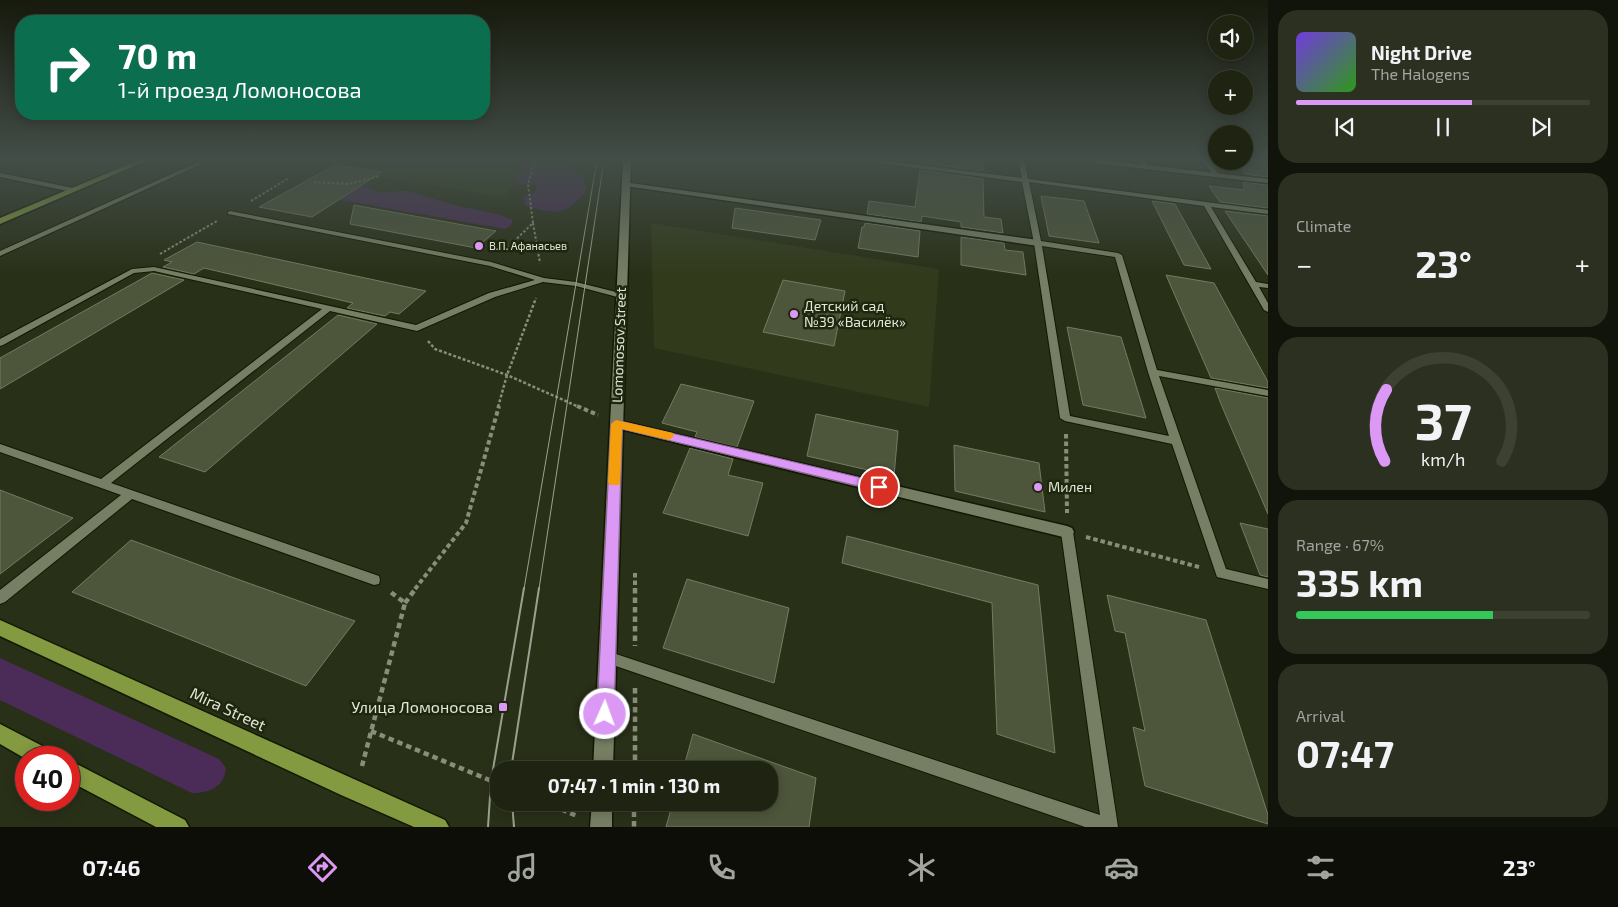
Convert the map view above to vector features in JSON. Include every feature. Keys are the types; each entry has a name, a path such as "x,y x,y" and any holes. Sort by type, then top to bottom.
{"main road":[{"path":"0,221 53,199"},
{"name":"Mira Street","path":"0,628 348,788 438,827"},
{"path":"0,734 22,746"},
{"path":"80,776 178,827"}],"street":[{"name":"Lomonosov Street","path":"603,761 625,199"},
{"path":"728,199 1038,243"},
{"path":"616,424 1067,532"},
{"path":"601,826 602,811"}],"lane":[{"path":"0,254 122,199"},
{"path":"1028,199 1038,243 1065,418 1177,441"},
{"path":"1165,199 1268,212"},
{"path":"1206,204 1268,310"},
{"path":"230,213 491,264 543,280 576,284 621,296"},
{"path":"1038,243 1118,255 1153,372 1221,573 1268,584"},
{"path":"0,343 132,271 154,269 417,328 492,294 543,280"},
{"path":"1253,284 1268,286"},
{"path":"102,484 329,308"},
{"path":"1153,372 1268,393"},
{"path":"0,448 374,580"},
{"path":"0,598 130,494"},
{"path":"607,657 1110,827 1067,532"}],"path":[{"path":"132,271 255,199"},
{"path":"362,766 405,603 466,523 507,375 543,280 530,199"},
{"path":"491,264 533,223"},
{"path":"417,328 434,350 507,375 616,424"},
{"path":"1065,418 1067,532 1221,573"},
{"path":"374,580 405,603"},
{"path":"371,732 490,780"},
{"path":"565,811 601,826"},
{"path":"634,811 634,827"}],"shaded area":[{"path":"334,199 433,199 497,214 513,220 510,226 505,229"},
{"path":"523,199 579,199 565,209 552,212 525,206"},
{"name":"Детский сад №39 «Василёк»","path":"651,223 939,269 929,407 654,348"},
{"path":"0,658 219,759 226,768 225,775 215,788 205,792 192,793 0,700"}],"building":[{"path":"274,199 341,199 312,217 259,207"},
{"path":"916,199 984,199 984,217 1001,219 1003,233 961,227 961,222 922,216 921,222 867,214 869,201 915,207"},
{"path":"1042,199 1084,201 1099,243 1049,236"},
{"path":"1218,199 1268,199 1268,208 1220,202"},
{"path":"1152,201 1175,204 1211,269 1184,265"},
{"path":"354,205 496,231 476,248 350,224"},
{"path":"735,208 821,220 815,240 732,228"},
{"path":"1225,211 1268,216 1268,275"},
{"path":"865,223 920,231 918,257 858,248 862,227 864,227"},
{"path":"961,237 1004,243 1005,250 1023,252 1026,275 961,265"},
{"path":"197,242 426,291 399,314 390,312 385,316 347,308 353,303 204,268 194,274 163,267 172,262 164,260"},
{"path":"152,273 184,280 0,389 0,358"},
{"path":"1166,275 1214,283 1268,382 1268,388 1211,378"},
{"path":"783,280 845,291 834,346 763,332"},
{"path":"338,315 377,324 205,472 159,457"},
{"path":"1067,327 1121,337 1146,418 1083,405"},
{"path":"681,384 754,401 737,447 695,437 697,432 662,423"},
{"path":"1215,388 1268,398 1268,514 1221,404"},
{"path":"816,414 898,431 894,476 807,456"},
{"path":"954,445 1039,463 1045,512 955,491"},
{"path":"690,448 733,459 728,475 763,483 748,536 663,513"},
{"path":"0,490 73,518 0,574"},
{"path":"1240,523 1268,529 1268,577 1260,575"},
{"path":"847,536 1038,585 1055,753 997,734 992,603 842,563"},
{"path":"131,540 355,621 306,686 72,592"},
{"path":"687,579 789,608 774,683 663,648"},
{"path":"1107,595 1206,620 1268,815 1268,824 1145,786 1133,727 1145,731 1125,633 1115,631"},
{"path":"693,734 768,761 686,761"},
{"path":"778,764 816,778 809,827 666,827 670,811 778,811"}],"tram line":[{"path":"524,589 590,199"},
{"path":"539,589 598,199"},
{"path":"488,827 491,781 524,588"},
{"path":"512,761 539,588"},
{"path":"513,811 514,827"}],"slow traffic":[{"path":"614,482 616,424 669,436"}],"place":[{"name":"В.П. Афанасьев","path":"479,246"},
{"name":"Детский сад №39 «Василёк»","path":"794,314"},
{"name":"Милен","path":"1038,487"},
{"name":"Улица Ломоносова","path":"503,707"}],"route":[{"path":"605,714 616,424 879,487"}]}
